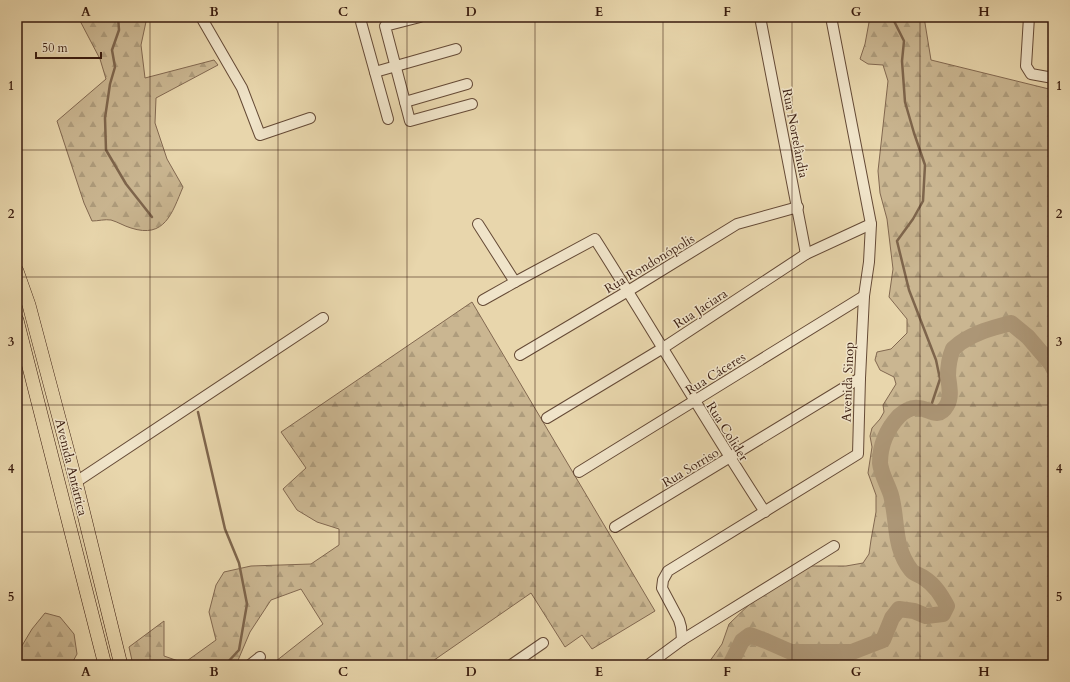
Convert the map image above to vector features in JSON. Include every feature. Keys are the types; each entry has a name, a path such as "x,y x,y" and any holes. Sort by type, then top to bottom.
{"main road":[{"name":"Avenida Antártica","path":"17,271 27,299 76,482 121,665"},
{"path":"17,290 27,299"},
{"name":"Avenida Antártica","path":"17,320 105,665"}],"street":[{"path":"201,17 242,88 260,135 310,118"},
{"name":"Rua Nortelândia","path":"760,17 806,254"},
{"name":"Avenida Sinop","path":"682,640 679,620 662,588 664,576 668,571 858,454 864,296 869,262 871,224 831,17"},
{"path":"1029,17 1026,66 1031,74 1053,78"},
{"path":"414,18 385,26 410,121 472,104"},
{"path":"361,22 388,119"},
{"path":"375,72 456,49"},
{"path":"405,102 467,84"},
{"name":"Rua Rondonópolis","path":"520,355 737,224 798,207"},
{"path":"478,224 515,282 483,300"},
{"name":"Rua Jaciara","path":"547,418 663,348 806,254 871,224"},
{"name":"Rua Colider","path":"515,282 595,240 628,291 729,458 765,512"},
{"name":"Rua Cáceres","path":"579,472 864,296"},
{"path":"76,482 323,318"},
{"name":"Rua Sorriso","path":"615,527 860,378"},
{"path":"648,665 682,640 834,546"},
{"path":"511,665 542,643"},
{"path":"250,665 260,657"}],"green space":[{"path":"78,17 147,17 141,45 145,78 214,60 218,65 156,98 155,123 167,159 183,187 171,214 166,221 159,227 152,230 131,228 111,220 92,221 84,203 57,121 106,79 100,59"},
{"path":"870,17 924,17 931,60 1053,90 1053,665 707,665 722,644 729,624 756,598 811,566 846,566 863,563 869,554 876,512 876,495 868,473 872,447 870,436 872,428 884,412 883,405 896,384 894,377 880,370 875,360 877,352 891,349 907,333 907,319 889,297 893,269 887,219 880,193 878,171 888,81 883,65 868,64 860,59 865,44"},
{"path":"472,302 655,611 592,649 582,635 565,647 531,593 427,665 271,665 323,624 301,589 271,600 250,632 236,665 133,665 129,647 164,621 164,656 184,663 216,640 209,612 216,585 224,572 251,566 311,564 339,545 339,529 317,522 297,510 283,489 306,468 281,432"},
{"path":"45,613 60,617 74,634 77,654 71,665 17,665 17,654 32,629"}],"waterway":[{"path":"118,17 119,30 112,50 115,67 110,84 105,118 106,150 126,184 152,217"},
{"path":"892,17 904,41 902,61 905,102 925,165 923,201 913,219 897,241 909,290 936,360 940,379 929,412"},
{"path":"730,665 742,641 750,635 791,652 852,652 883,640 892,618 899,609 914,611 926,616 943,614 947,606 940,594 928,581 912,571 901,552 891,495 880,463 881,450 885,438 891,426 901,414 907,410 918,408 937,413 944,410 949,402 950,391 948,373 953,349 966,339 978,333 1011,323 1028,337 1053,368"},
{"path":"198,412 225,529 239,563 247,604 239,650 225,665"}]}
